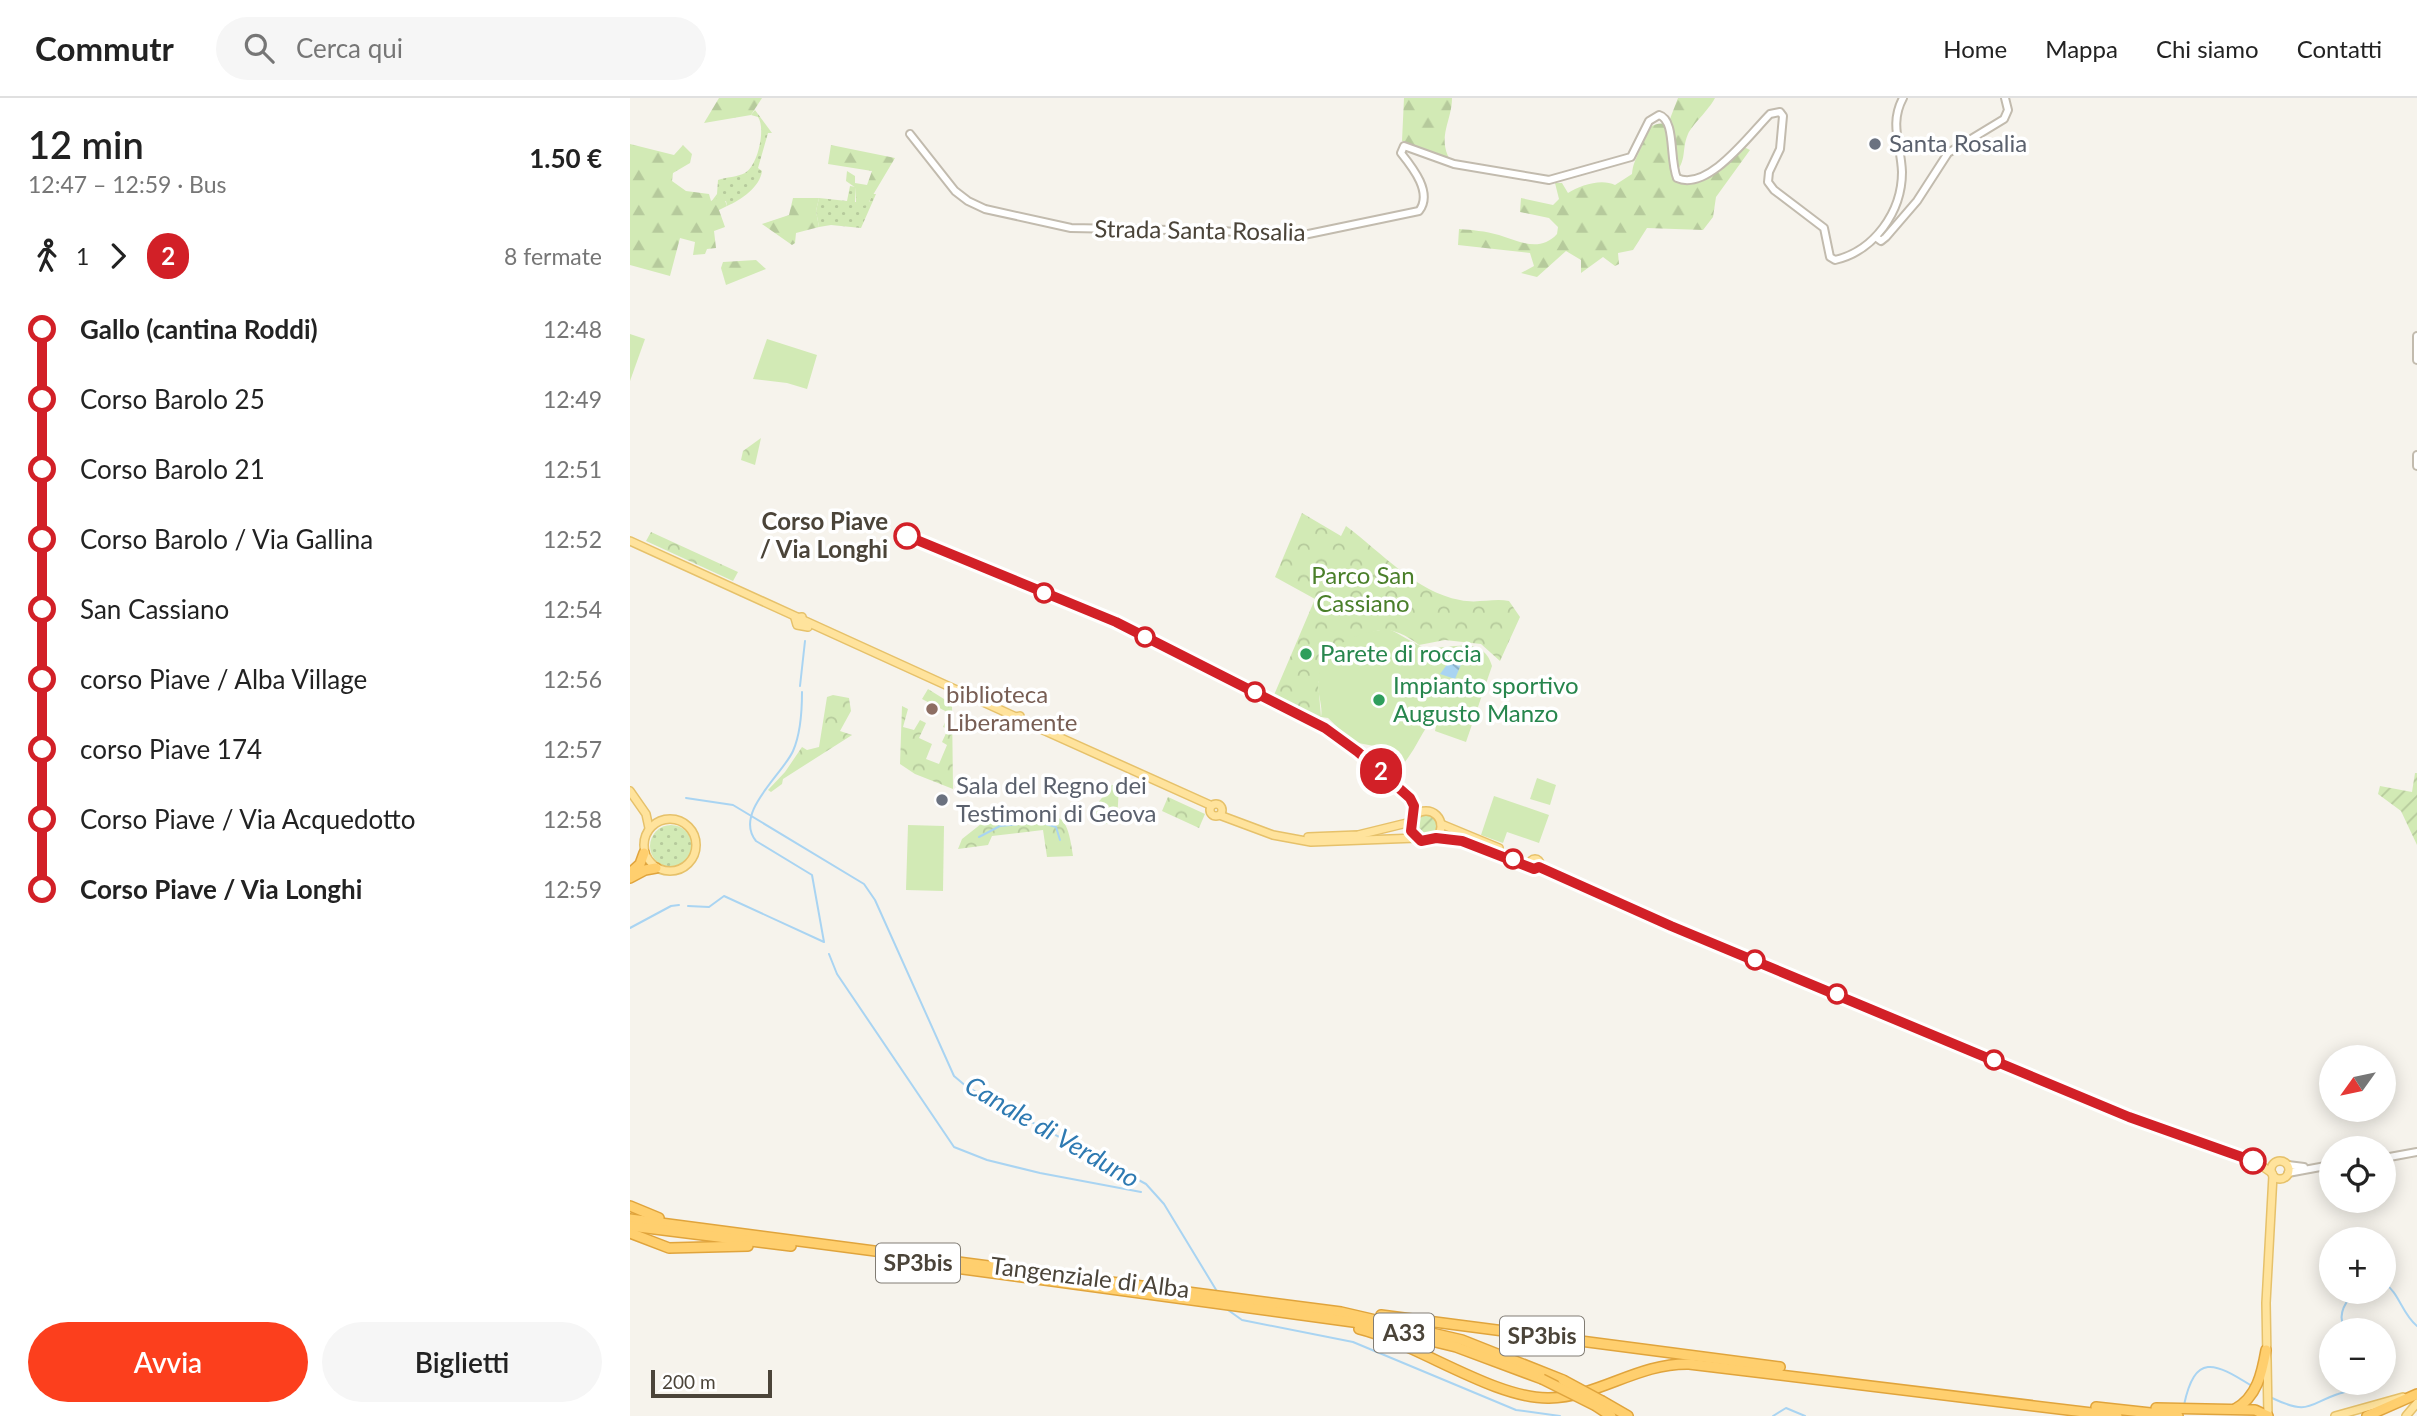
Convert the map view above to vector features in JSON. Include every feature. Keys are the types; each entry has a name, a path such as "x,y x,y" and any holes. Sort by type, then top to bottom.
{"highway":[{"path":"630,875 640,864 644,853"},
{"path":"630,875 656,868"},
{"path":"630,1206 656,1218 705,1229"},
{"name":"Tangenziale di Alba","path":"630,1219 1341,1312"},
{"name":"Tangenziale di Alba","path":"630,1226 1204,1296"},
{"path":"630,1233 656,1245 686,1249 799,1247"},
{"path":"1234,1300 1364,1330 1503,1388 1542,1398 1582,1393 1660,1365 1742,1369 2118,1416"},
{"name":"A33","path":"1234,1300 1403,1333 1483,1355 1628,1416"},
{"name":"A33","path":"1341,1312 1462,1340 1563,1380 1599,1404 1611,1416"},
{"name":"SP3bis","path":"1341,1312 2090,1407 2174,1413"},
{"path":"2235,1409 2259,1386 2266,1350"},
{"path":"2367,1416 2417,1394"},
{"path":"2174,1413 2190,1409 2268,1408"}],"main road":[{"path":"630,543 1209,807 1220,808 1223,814 1273,835 1311,842 1417,838 1425,841 1436,838 1476,845 1531,864"},
{"path":"799,621 888,659 1209,807"},
{"path":"630,791 639,803 649,828"},
{"path":"639,803 663,820"},
{"path":"1417,838 1411,831 1411,822 1416,814 1427,810 1435,813 1441,824 1531,864 1534,869 1539,867 1671,926 2129,1117 2273,1170 2286,1172"},
{"path":"1223,814 1267,829 1309,837 1358,835 1411,822"},
{"path":"674,819 688,826 694,836 696,848 692,860 681,869 669,872 656,868 644,853 643,840 649,828 663,820 674,819"},
{"path":"1436,838 1441,824"},
{"path":"2266,1350 2273,1170 2281,1161 2286,1172"},
{"path":"2271,1203 2286,1172"},
{"path":"2259,1386 2268,1408 2277,1416"},
{"path":"2336,1416 2417,1394"},
{"path":"2406,1416 2417,1403"}],"street":[{"path":"1903,98 1894,121 1901,163 1900,188 1877,238 1881,241 1913,206 1948,153 2004,120 2008,110 2006,98"},
{"name":"Strada Santa Rosalia","path":"910,134 955,191 985,209 1071,228 1223,231 1294,237 1419,212 1424,203 1423,192 1401,153 1403,146 1454,164 1549,180 1631,157 1649,121 1658,115 1666,117 1670,124 1673,169 1677,178 1686,182 1699,180 1712,172 1775,112 1783,116 1783,133 1768,177 1770,186 1824,228 1830,257 1835,260 1877,238"},
{"path":"2417,336 2417,360"},
{"path":"2417,455 2417,466"},
{"path":"2396,1156 2417,1152"},
{"path":"2286,1172 2319,1166"}],"green space":[{"path":"719,98 762,98 751,115 704,123"},
{"path":"1404,98 1452,98 1445,136 1450,160 1402,141"},
{"path":"1678,98 1715,98 1688,134 1681,165 1673,175 1677,182 1699,183 1744,147 1750,150 1716,197 1713,217 1703,230 1647,228 1633,250 1618,253 1619,264 1615,266 1603,257 1581,273 1581,260 1566,251 1537,277 1521,273 1534,266 1530,253 1458,245 1459,229 1499,235 1529,244 1550,240 1557,234 1558,227 1549,218 1520,212 1521,198 1553,205 1559,199 1555,183 1562,183 1568,193 1591,183 1615,185 1632,174 1648,131 1660,123 1668,124"},
{"path":"755,110 772,133 768,133 758,168 762,171 758,182 744,197 727,206 726,201 711,202 717,194 718,180 745,173 754,163 761,138 758,117 751,115"},
{"path":"630,144 674,155 683,145 692,154 690,163 673,173 672,181 686,191 709,194 711,201 723,195 727,206 719,210 725,227 714,231 716,248 707,249 705,254 693,255 695,242 680,238 670,276 630,265"},
{"path":"831,145 895,158 867,205 856,207 856,188 846,181 847,171 855,176 855,183 867,185 872,171 828,164"},
{"path":"850,186 856,187 855,202 869,202 873,194 876,194 861,228 831,225 819,227 816,211 819,198 847,201"},
{"path":"793,198 819,198 816,211 819,227 796,233 795,243 792,245 762,224 789,215"},
{"path":"756,260 766,269 726,285 721,268 723,262"},
{"path":"630,334 645,339 630,381"},
{"path":"767,339 817,355 807,389 787,383 753,379"},
{"path":"761,438 755,465 741,460 743,451"},
{"name":"Parco San Cassiano","path":"1302,513 1341,536 1346,526 1414,580 1444,596 1466,601 1509,601 1520,617 1500,661 1481,644 1445,640 1419,645 1402,634 1388,630 1375,631 1352,646 1318,682 1321,717 1313,717 1274,695 1315,599 1275,577"},
{"path":"651,532 738,572 733,581 646,541"},
{"name":"Impianto sportivo Augusto Manzo","path":"1388,629 1423,647 1471,646 1480,649 1487,655 1492,666 1466,742 1435,731 1436,726 1429,723 1400,768 1374,746 1353,742 1328,718 1321,717 1318,688 1320,671 1325,660 1341,643"},
{"path":"928,689 952,704 953,789 915,774 900,764 902,706 908,709 903,727 914,730 920,720 926,723 919,738 932,744 926,759 939,764 947,745 942,742 948,729 943,727 949,713 922,699"},
{"path":"833,695 849,698 851,711 840,731 852,735 783,779 782,784 771,792 768,790 785,772 802,747 807,750 819,747 827,697"},
{"path":"2415,773 2417,845 2401,811 2378,794 2380,786 2412,792"},
{"path":"1537,778 1556,785 1550,805 1530,799"},
{"path":"1112,785 1119,785 1117,823 1095,825 1094,808"},
{"path":"1494,796 1549,815 1539,843 1507,832 1503,843 1481,835"},
{"path":"1168,797 1205,814 1199,828 1162,811"},
{"path":"1013,814 1014,818 1050,816 1063,821 1073,856 1047,857 1043,830 992,836 988,845 958,849 962,839 981,824 981,820 1006,819"},
{"path":"1426,814 1435,817 1438,826 1435,835 1426,838 1417,835 1414,826 1417,817"},
{"path":"671,825 686,831 692,846 686,861 671,867 656,861 650,846 656,831"},
{"path":"908,825 944,826 943,891 906,890"}],"water":[{"path":"1454,655 1462,662 1455,679 1440,674"}],"waterway":[{"path":"800,686 805,641"},
{"path":"688,906 709,907 724,896 824,942 812,875 756,841 751,830 755,806 788,760 796,744 802,692"},
{"name":"Canale di Verduno","path":"686,798 733,805 864,884 875,900 954,1076 967,1087 1146,1184 1164,1204 1218,1293"},
{"path":"979,837 1000,826 1039,822 1056,827 1060,840"},
{"path":"630,928 671,906 679,905"},
{"path":"829,954 837,974 954,1147 987,1160 1040,1173 1141,1192"},
{"path":"2396,1297 2417,1326"},
{"path":"2342,1318 2346,1304"},
{"name":"Canale di Verduno","path":"1228,1310 1242,1320 1353,1342 1516,1410 1560,1416"},
{"path":"2184,1405 2194,1377 2200,1370 2208,1367 2227,1372 2252,1386"},
{"path":"2272,1398 2302,1407 2336,1395"},
{"path":"1773,1416 1786,1408 1805,1416"}],"bus line":[{"name":"2","path":"907,536 1116,622 1342,738 1410,798 1414,806 1411,831 1421,841 1453,839 1476,845 1534,869 1539,867 1562,880 2129,1117 2253,1161"}],"place":[{"name":"Santa Rosalia","path":"1875,144"},
{"name":"Corso Piave / Via Longhi","path":"907,536"},
{"name":"Parete di roccia","path":"1306,654"},
{"name":"Impianto sportivo Augusto Manzo","path":"1379,700"},
{"name":"biblioteca Liberamente","path":"932,709"},
{"name":"Sala del Regno dei Testimoni di Geova","path":"942,800"}]}
